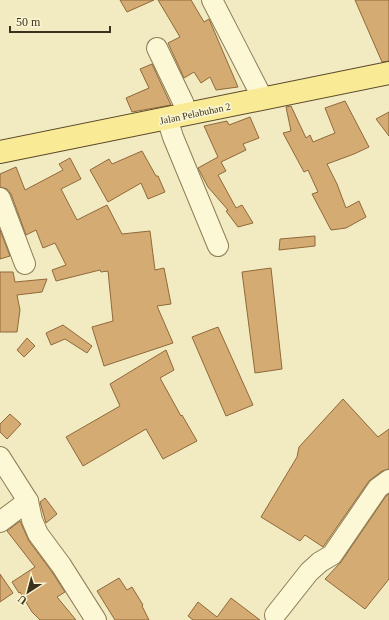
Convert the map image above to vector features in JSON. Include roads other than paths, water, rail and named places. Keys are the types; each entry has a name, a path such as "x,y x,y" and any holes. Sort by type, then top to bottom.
{"main road":[{"name":"Jalan Pelabuhan 2","path":"0,152 389,73"}],"street":[{"path":"212,0 263,98"},
{"path":"157,48 183,102 177,116 173,137 218,246"},
{"path":"0,198 25,264"},
{"path":"0,456 28,501 34,527 61,565 96,620"},
{"path":"275,615 309,572 320,562 332,555 378,488 389,480"},
{"path":"0,522 28,501"}]}
